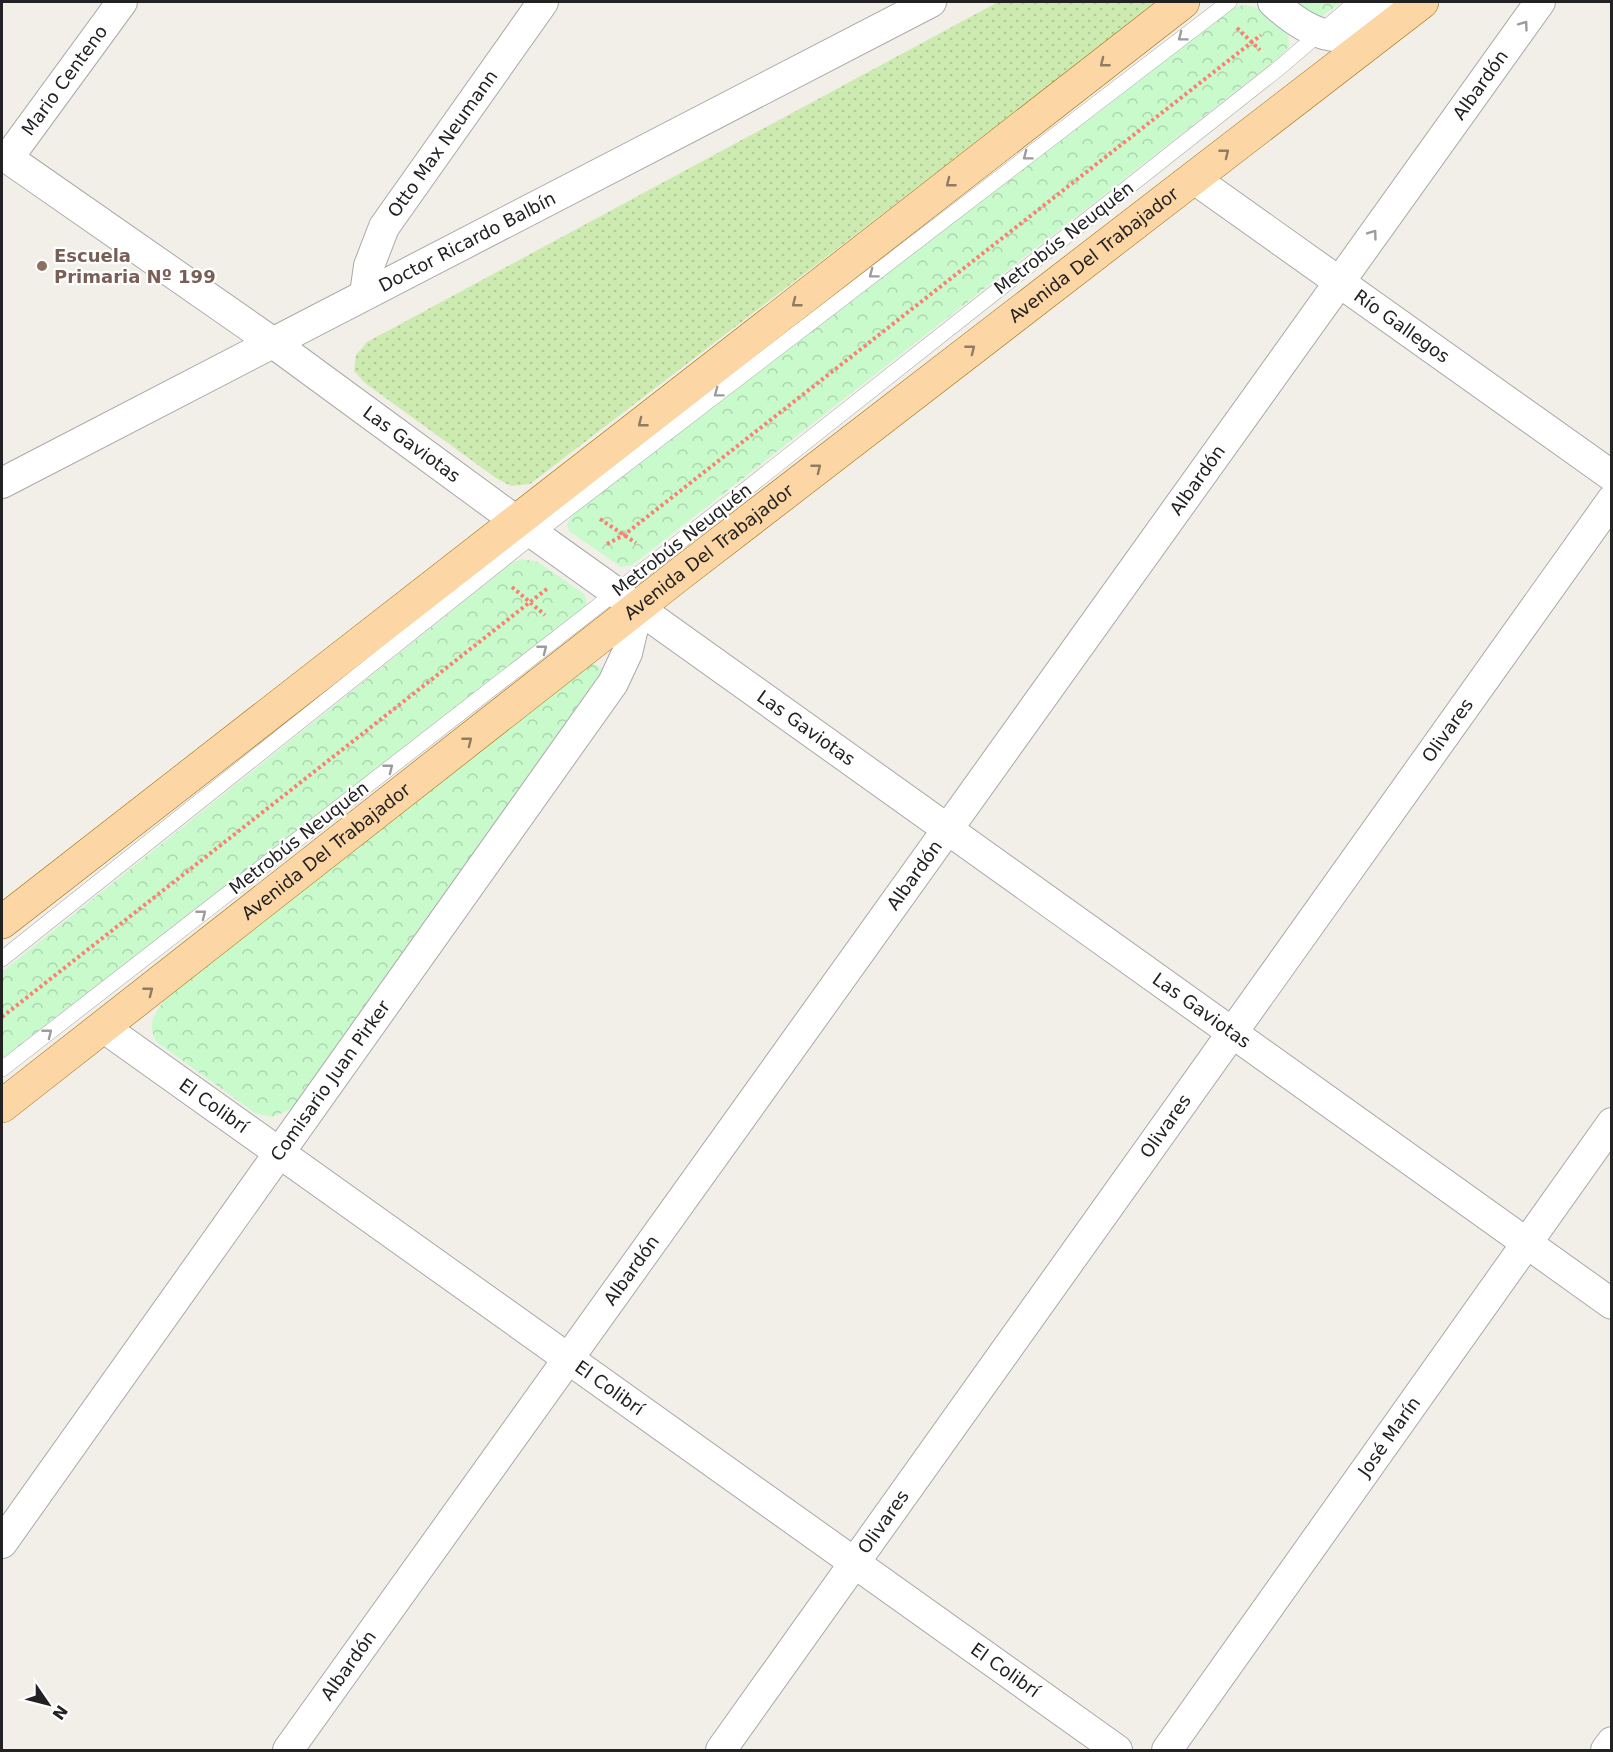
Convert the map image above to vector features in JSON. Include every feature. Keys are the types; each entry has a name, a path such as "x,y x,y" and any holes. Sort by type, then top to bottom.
{"main road":[{"path":"2,922 525,527 1183,2"},
{"name":"Avenida Del Trabajador","path":"2,1106 103,1027 627,600 1193,178 1382,10 1422,2"}],"street":[{"name":"Mario Centeno","path":"5,156 122,2"},
{"name":"Otto Max Neumann","path":"365,294 369,266 384,227 543,2"},
{"name":"Doctor Ricardo Balbín","path":"2,483 931,2"},
{"name":"Albardón","path":"288,1750 1540,2"},
{"path":"1270,16 1296,22 1320,33 1350,38 1364,36 1382,10"},
{"name":"Las Gaviotas","path":"5,156 272,342 525,527 1611,1304"},
{"name":"Río Gallegos","path":"1193,178 1611,476"},
{"name":"Olivares","path":"721,1750 1611,500"},
{"name":"Comisario Juan Pirker","path":"2,1543 614,683 627,653 627,600"},
{"name":"El Colibrí","path":"103,1027 1117,1750"},
{"name":"José Marín","path":"1167,1750 1611,1123"},
{"path":"1606,1750 1611,1742"}],"lane":[{"path":"2,959 525,527 1229,2"},
{"name":"Metrobús Neuquén","path":"2,1069 627,600 1279,68 1356,2"}],"path":[{"path":"600,548 624,535 1251,43 1270,16"},
{"path":"1231,22 1266,56"},
{"path":"591,513 640,547"},
{"path":"506,582 553,621"},
{"path":"2,1017 554,583"}],"green space":[{"path":"998,2 1159,2 530,484 511,486 496,478 365,383 354,371 356,355 367,342"},
{"path":"1293,2 1342,2 1319,18"},
{"path":"1245,5 1257,8 1288,34 1289,46 1283,54 649,552 632,565 621,567 569,531 567,524 574,513 1234,7"},
{"path":"522,559 538,562 584,594 587,603 585,607 2,1059 2,972 512,563"},
{"path":"593,663 601,668 600,674 291,1109 272,1117 255,1113 157,1042 152,1023 160,1006 170,995"}],"place":[{"name":"Escuela Primaria Nº 199","path":"42,266"}]}
